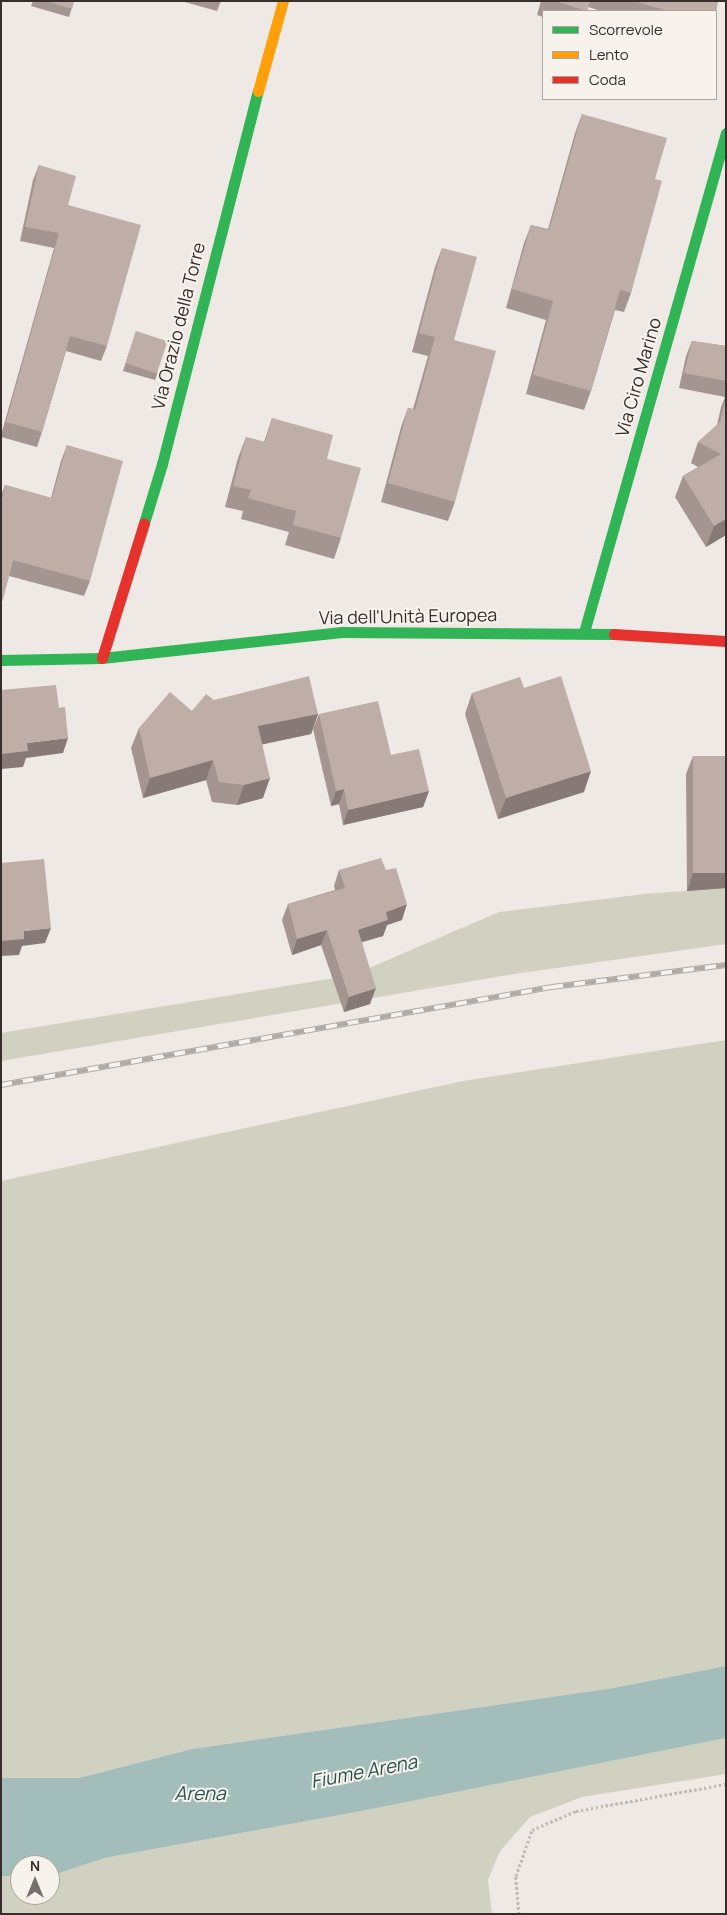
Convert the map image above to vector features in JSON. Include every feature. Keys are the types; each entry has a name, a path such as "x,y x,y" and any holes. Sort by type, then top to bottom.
{"street":[{"name":"Via Orazio della Torre","path":"102,658 162,464 216,245 283,1"},
{"name":"Via Ciro Marino","path":"584,632 726,133"},
{"name":"Via dell'Unità Europea","path":"1,660 102,658 342,632 584,632 726,641"}],"path":[{"path":"519,1914 516,1876 532,1830 576,1811 726,1784"}],"green space":[{"path":"726,888 726,944 514,974 1,1061 1,1033 353,975 499,912 644,894"},
{"path":"726,1040 726,1666 613,1688 192,1749 79,1778 1,1778 1,1181 463,1081"},
{"path":"726,1738 726,1774 582,1797 530,1817 500,1851 488,1880 492,1914 1,1914 1,1876 10,1876 10,1905 60,1905 60,1873 105,1858 367,1810"}],"water":[{"name":"Arena","path":"726,1666 726,1738 367,1810 105,1858 60,1873 60,1855 10,1855 10,1876 1,1876 1,1778 79,1778 192,1749 613,1688"}],"building":[{"path":"46,1 74,1 72,9"},
{"path":"555,1 590,1 587,10"},
{"path":"634,1 718,1 716,10 665,10"},
{"path":"582,114 667,138 655,179 662,181 631,293 620,290 591,391 533,375 553,301 512,289 531,225 549,230"},
{"path":"39,165 76,176 68,205 141,225 107,346 70,336 42,432 6,422 59,233 25,227"},
{"path":"442,248 477,257 454,340 496,351 455,502 388,483 408,408 415,410 435,337 419,333"},
{"path":"136,331 167,341 157,374 125,363"},
{"path":"692,341 726,346 726,381 684,373"},
{"path":"726,398 726,519 714,526 683,476 721,454 698,442 720,422"},
{"path":"272,418 333,435 327,459 361,468 341,538 293,525 296,511 248,498 251,490 233,486 246,437 265,442"},
{"path":"67,445 123,461 90,581 13,560 3,599 1,598 1,504 5,485 52,498"},
{"path":"309,676 318,714 258,726 270,778 244,785 219,782 213,760 150,778 139,728 170,692 192,711 206,694 214,700"},
{"path":"561,676 591,771 506,798 472,693 520,677 524,688"},
{"path":"56,685 59,708 65,707 68,738 27,743 28,751 1,754 1,690"},
{"path":"378,701 391,755 419,749 429,791 348,810 344,789 336,791 319,714"},
{"path":"693,756 726,756 726,873 693,873"},
{"path":"381,858 386,870 396,868 407,904 386,912 388,920 358,930 376,988 349,997 327,930 297,939 288,904 345,888 339,870"},
{"path":"44,859 51,928 24,931 24,939 1,941 1,863"}],"railway":[{"path":"1,1085 552,987 726,965"}],"traffic: fast":[{"path":"144,523 162,464 258,91"},
{"path":"584,632 726,133"},
{"path":"1,660 102,658 342,632 614,634"}],"traffic: slow":[{"path":"258,91 283,1"}],"traffic: jam":[{"path":"102,658 144,523"},
{"path":"614,634 726,641"}],"water label":[{"name":"Fiume Arena","path":"364,1772"}]}
